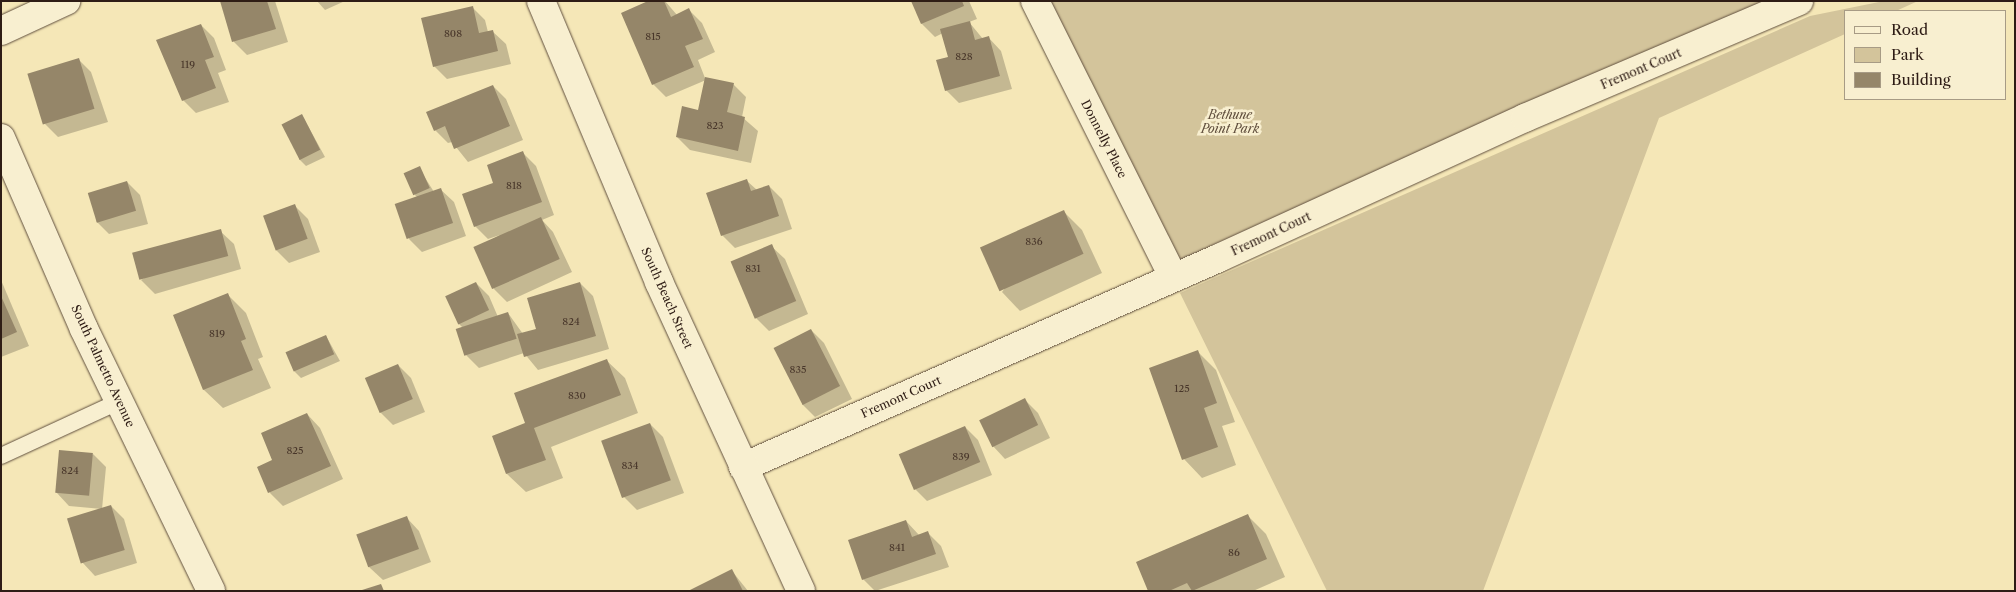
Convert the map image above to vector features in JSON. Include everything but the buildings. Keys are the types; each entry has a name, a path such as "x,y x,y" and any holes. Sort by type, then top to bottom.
{"street":[{"path":"1,31 66,1"},
{"name":"South Beach Street","path":"541,1 655,273 801,591"},
{"name":"Donnelly Place","path":"1035,1 1173,276"},
{"name":"Fremont Court","path":"743,467 1525,118 1799,1"},
{"name":"South Palmetto Avenue","path":"1,138 84,329 212,591"}],"lane":[{"path":"1,456 120,401"}],"green space":[{"name":"Bethune Point Park","path":"1035,1 1800,1 1173,277"},
{"path":"1884,1 1918,1 1898,10 1844,10 1844,34 1659,118 1483,591 1327,591 1180,293 1810,16"}]}
